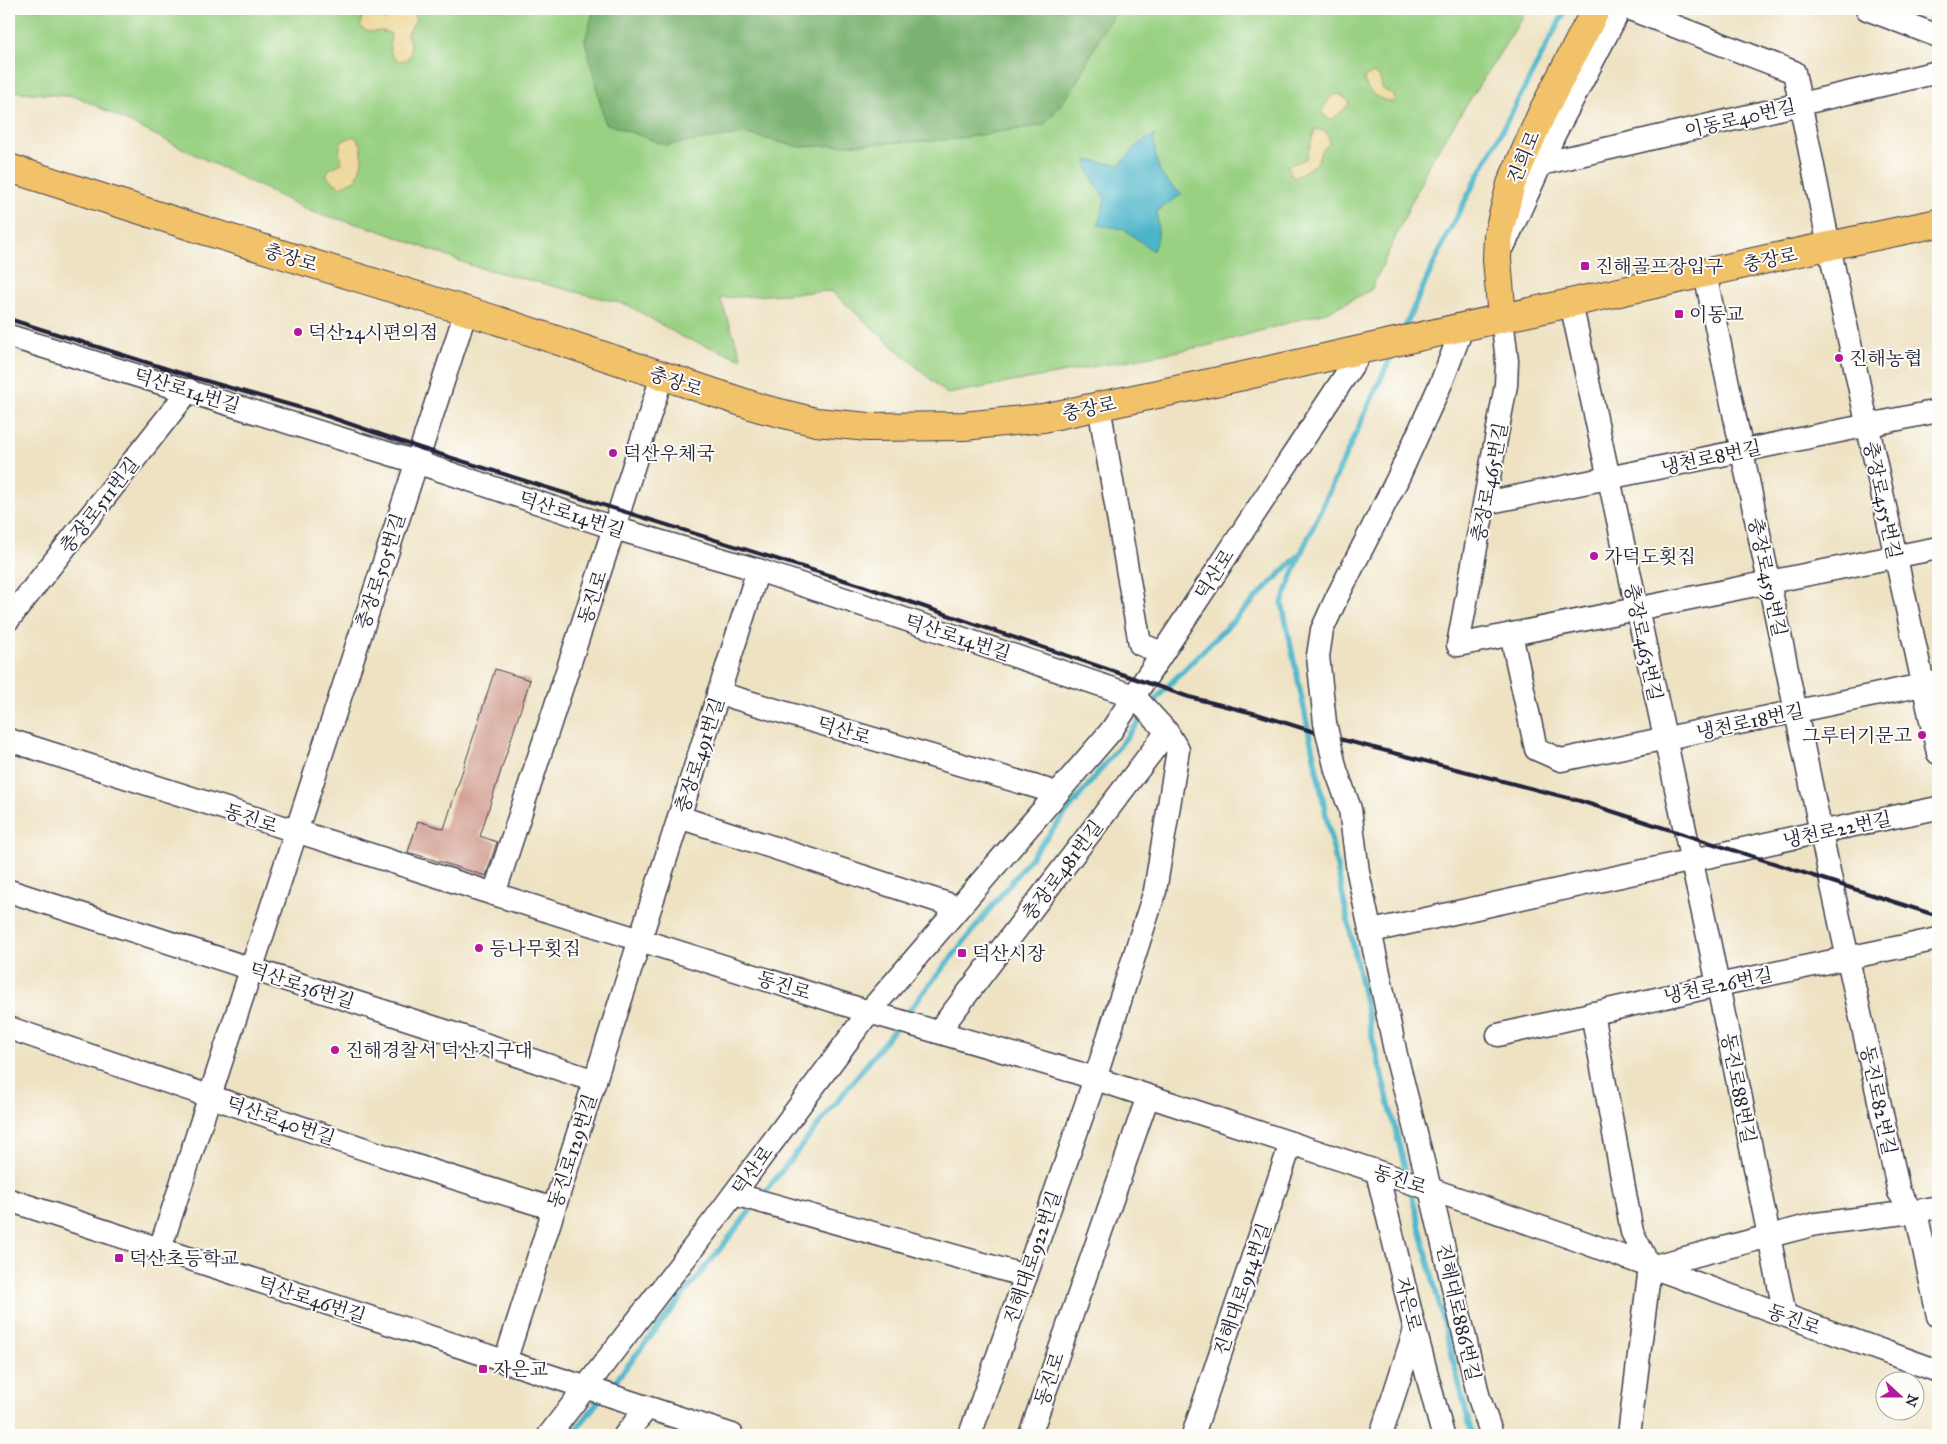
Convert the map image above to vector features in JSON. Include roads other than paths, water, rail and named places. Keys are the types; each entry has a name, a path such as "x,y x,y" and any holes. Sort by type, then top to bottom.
{"main road":[{"name":"진희로","path":"1502,318 1497,259 1498,235 1511,184 1542,113 1596,9"},
{"name":"충장로","path":"9,168 466,311 767,410 816,422 843,426 898,428 964,426 1043,418 1243,376 1938,223"}],"street":[{"path":"1497,259 1541,164 1620,9"},
{"name":"충장로455번길","path":"1630,9 1794,72 1829,246 1896,557 1931,683 1938,753"},
{"path":"1867,9 1938,36"},
{"name":"이동로40번길","path":"1541,164 1938,72"},
{"name":"충장로459번길","path":"1704,273 1830,881"},
{"name":"충장로463번길","path":"1571,303 1686,834"},
{"name":"충장로505번길","path":"160,1249 466,311"},
{"name":"충장로465번길","path":"1502,318 1508,361 1506,385 1458,645 1511,634"},
{"name":"진해대로886번길","path":"1459,327 1442,381 1401,471 1322,630 1318,656 1325,723 1336,770 1350,809 1358,872 1396,1055 1430,1189 1479,1398 1492,1435"},
{"name":"덕산로14번길","path":"9,336 189,390 416,462 614,528 758,570 1134,696"},
{"name":"덕산로","path":"549,1435 734,1194 869,1012 1111,731 1363,349"},
{"name":"동진로","path":"494,894 662,376"},
{"name":"충장로511번길","path":"9,619 189,390"},
{"path":"1098,406 1140,644 1162,653"},
{"name":"냉천로8번길","path":"1484,504 1938,411"},
{"path":"1511,634 1938,548"},
{"name":"충장로491번길","path":"640,940 758,570"},
{"name":"냉천로18번길","path":"1511,634 1536,749 1561,760 1931,683"},
{"name":"덕산로","path":"718,693 1057,793"},
{"path":"1085,1076 1155,891 1178,750 1167,732 1134,696"},
{"name":"충장로481번길","path":"938,1032 1167,732"},
{"name":"동진로","path":"9,740 869,1012 1148,1096 1430,1189 1938,1371"},
{"name":"냉천로22번길","path":"1691,861 1938,808"},
{"path":"679,817 958,907"},
{"name":"동진로88번길","path":"1686,834 1785,1315"},
{"path":"1381,929 1691,861"},
{"name":"동진로82번길","path":"1830,881 1900,1192 1918,1221 1938,1316"},
{"name":"덕산로36번길","path":"9,891 595,1080"},
{"name":"동진로129번길","path":"505,1362 640,940"},
{"name":"냉천로26번길","path":"1498,1035 1718,985 1938,940"},
{"path":"1592,1013 1632,1232 1650,1267 1629,1435"},
{"name":"덕산로40번길","path":"9,1028 400,1161 554,1209"},
{"name":"진해대로922번길","path":"970,1435 1026,1276 1085,1076"},
{"name":"동진로","path":"1030,1435 1148,1096"},
{"name":"진해대로914번길","path":"1193,1435 1291,1143"},
{"name":"자은로","path":"1377,1172 1415,1330 1443,1435"},
{"path":"734,1194 1026,1276"},
{"name":"덕산로46번길","path":"9,1200 732,1435"},
{"path":"1650,1267 1816,1224 1938,1207"},
{"path":"1381,1435 1415,1330"},
{"path":"626,1435 647,1408"}],"water":[{"path":"1154,135 1159,169 1167,181 1182,194 1157,211 1158,236 1153,251 1124,229 1098,225 1105,199 1088,171 1087,160 1120,165 1137,145"}],"waterway":[{"path":"1402,333 1447,235 1566,9"},
{"path":"1394,350 1301,553 1282,603 1372,1036 1407,1176"},
{"path":"1150,707 1163,691 1299,555"},
{"path":"904,1017 1144,715"},
{"path":"761,1197 897,1026"},
{"path":"1410,1188 1472,1435"},
{"path":"609,1389 754,1206"},
{"path":"572,1435 601,1398"}],"railway":[{"path":"9,319 196,378 315,412 420,448 863,586 1189,697 1257,714 1324,735 1580,801 1938,916"}],"place":[{"name":"진해골프장입구","path":"1585,266"},
{"name":"이동교","path":"1679,314"},
{"name":"덕산24시편의점","path":"298,332"},
{"name":"진해농협","path":"1839,358"},
{"name":"덕산우체국","path":"613,453"},
{"name":"가덕도횟집","path":"1594,556"},
{"name":"그루터기문고","path":"1922,735"},
{"name":"등나무횟집","path":"479,948"},
{"name":"덕산시장","path":"962,953"},
{"name":"진해경찰서 덕산지구대","path":"335,1050"},
{"name":"덕산초등학교","path":"119,1258"},
{"name":"자은교","path":"483,1369"}]}
